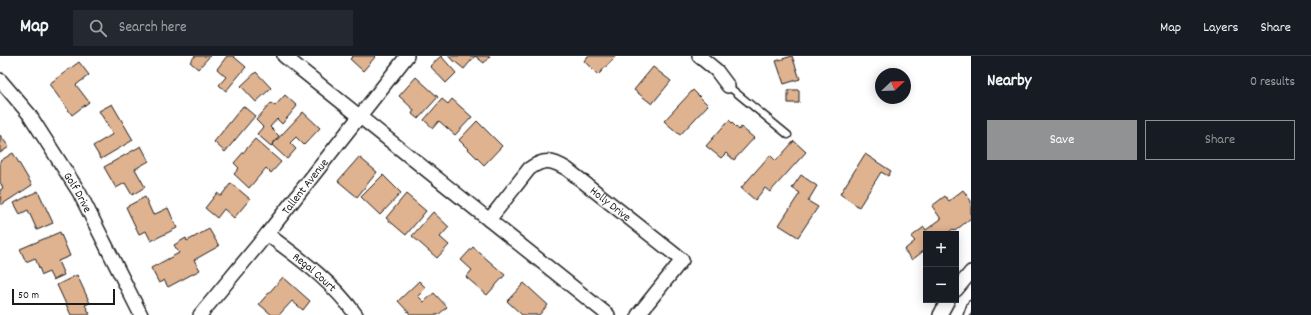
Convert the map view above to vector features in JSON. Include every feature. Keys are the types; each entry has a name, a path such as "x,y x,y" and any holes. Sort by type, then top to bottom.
{"street":[{"path":"284,56 608,315"},
{"name":"Tallent Avenue","path":"200,315 267,234 407,56"},
{"path":"699,56 716,70 728,86"},
{"name":"Golf Drive","path":"0,80 29,114 79,192 141,315"},
{"name":"Holly Drive","path":"489,220 529,170 538,163 547,161 557,163 567,169 682,260 638,315"},
{"name":"Regal Court","path":"267,234 318,273 349,305 356,315"},
{"path":"959,286 971,272"},
{"path":"940,315 946,303"}],"lane":[{"path":"728,86 788,135"},
{"path":"967,315 971,304"}],"building":[{"path":"195,56 210,56 198,69 190,62"},
{"path":"227,56 233,56 246,67 226,91 219,85 226,77 217,69"},
{"path":"353,56 376,56 363,71 350,59"},
{"path":"441,56 456,73 446,83 430,66"},
{"path":"448,56 475,56 464,69"},
{"path":"475,56 490,56 484,63"},
{"path":"588,56 616,56 598,75 584,61"},
{"path":"792,56 800,79 784,84 776,61"},
{"path":"79,62 89,75 76,85 89,102 72,115 49,84"},
{"path":"653,67 671,81 652,104 634,90"},
{"path":"256,72 271,88 256,102 241,86"},
{"path":"416,77 438,97 418,119 412,114 414,110 399,96"},
{"path":"693,90 708,105 680,135 664,121"},
{"path":"788,90 799,90 799,103 788,103"},
{"path":"285,95 297,106 282,124 277,119 270,127 279,136 271,146 257,134 263,127 256,120 271,103 275,106"},
{"path":"442,99 448,104 452,99 472,117 455,135 439,121 433,128 424,120"},
{"path":"112,104 133,140 101,159 93,146 113,134 99,111"},
{"path":"243,106 255,116 225,152 214,142"},
{"path":"303,112 320,128 304,145 296,137 290,143 296,149 287,159 272,145"},
{"path":"729,120 739,130 741,127 754,138 734,160 726,153 721,158 706,146"},
{"path":"477,121 502,146 484,165 459,140"},
{"path":"0,135 9,147 0,153"},
{"path":"255,139 281,162 271,173 266,168 249,188 234,174 239,168 234,163"},
{"path":"794,141 806,152 770,192 765,188 755,200 741,188 770,155 776,161"},
{"path":"141,146 149,161 135,169 145,187 132,195 125,183 116,188 104,167"},
{"path":"13,153 32,185 1,205 0,190 3,188 0,182 0,161"},
{"path":"865,154 891,171 888,176 881,172 859,207 840,194"},
{"path":"359,157 377,172 357,197 338,181"},
{"path":"383,175 401,193 380,215 361,197"},
{"path":"801,175 817,186 808,201 818,207 798,237 779,225 800,193 792,188"},
{"path":"231,183 250,199 234,218 224,209 217,218 205,208 217,193 221,196"},
{"path":"963,190 971,201 971,218 955,231 953,229 950,231 923,231 923,251 912,260 904,250 915,241 911,237 924,227 926,230 941,219 932,206 945,196 949,201"},
{"path":"38,191 53,223 37,230 28,210 20,214 14,203"},
{"path":"406,194 426,211 406,235 386,218"},
{"path":"145,197 153,215 168,208 177,228 151,241 146,231 139,234 126,207"},
{"path":"433,212 449,227 440,237 449,245 437,258 412,236"},
{"path":"209,229 219,246 194,260 200,270 168,287 164,280 159,283 151,268 179,253 174,245 186,238 187,241"},
{"path":"60,232 70,256 58,261 64,275 53,280 49,272 42,275 35,258 26,262 20,249"},
{"path":"473,247 505,275 487,295 466,277 472,270 461,260"},
{"path":"77,275 90,303 85,305 90,314 88,315 71,315 57,285"},
{"path":"283,277 310,301 303,310 292,301 279,315 272,315 259,304"},
{"path":"419,281 426,288 418,296 424,302 434,293 447,307 438,315 411,315 398,301"},
{"path":"524,283 548,305 539,315 522,315 507,301"}]}
